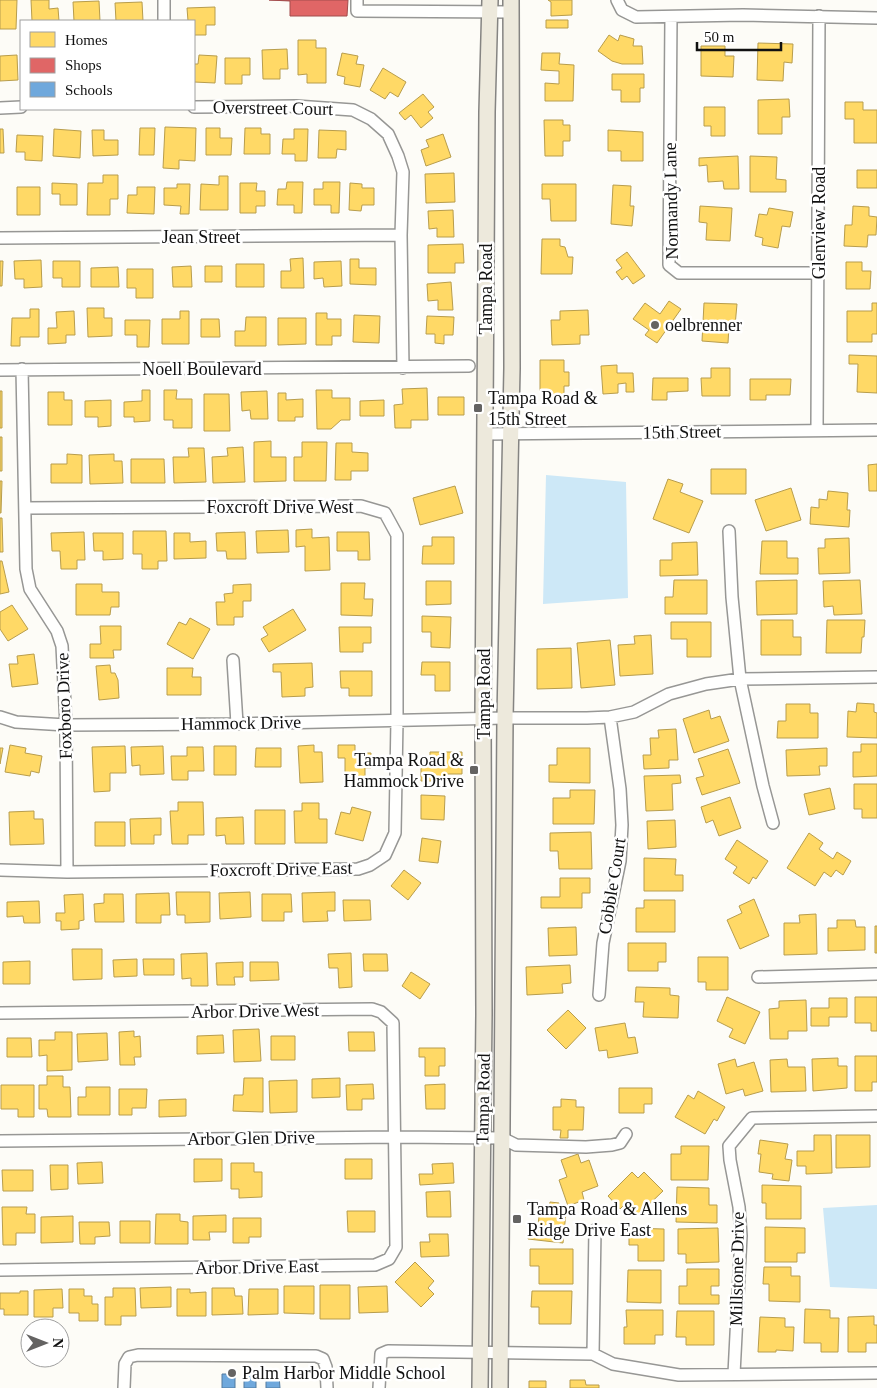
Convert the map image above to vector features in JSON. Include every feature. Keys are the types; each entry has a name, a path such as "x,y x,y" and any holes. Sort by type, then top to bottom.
{"main road":[{"name":"Tampa Road","path":"480,1388 487,122 490,6"},
{"name":"Tampa Road","path":"500,1388 505,718 511,434 511,6"}],"street":[{"path":"164,0 164,20"},
{"path":"357,0 357,10 511,6"},
{"path":"620,5 636,17 743,15 877,18"},
{"name":"Glenview Road","path":"817,430 819,16"},
{"name":"Normandy Lane","path":"671,17 669,265 679,273 818,272"},
{"path":"0,108 20,107"},
{"name":"Overstreet Court","path":"195,107 313,107 353,110 371,119 388,134 403,172 401,236"},
{"path":"401,236 403,368"},
{"name":"Jean Street","path":"0,238 401,236"},
{"name":"Noell Boulevard","path":"0,370 469,366"},
{"name":"Foxboro Drive","path":"22,369 26,569 30,589 57,631 62,646 66,725 67,872"},
{"name":"15th Street","path":"486,434 877,430"},
{"name":"Foxcroft Drive West","path":"25,508 361,506 384,513 397,535 397,720"},
{"path":"729,531 732,597 740,679 762,786 773,823"},
{"path":"233,660 237,724"},
{"name":"Hammock Drive","path":"0,717 16,722 66,725 237,724 610,717 634,712 669,694 706,684 740,679 877,677"},
{"name":"Cobble Court","path":"599,995 603,944 620,861 622,825 620,789 610,717"},
{"name":"Foxcroft Drive East","path":"0,870 67,872 358,868 370,865 386,855 395,834 397,720"},
{"path":"758,977 877,974"},
{"name":"Arbor Drive West","path":"0,1013 372,1009 381,1012 392,1023 396,1137"},
{"name":"Millstone Drive","path":"734,1374 741,1236 739,1207 729,1146 752,1118 877,1116"},
{"name":"Arbor Glen Drive","path":"0,1141 396,1137 502,1138 516,1145 586,1147 620,1143 626,1134"},
{"name":"Arbor Drive East","path":"0,1270 375,1265 389,1259 396,1248 396,1137"},
{"path":"593,1354 596,1230"},
{"path":"379,1388 381,1354 388,1351 593,1354 613,1364 679,1375 877,1373"},
{"path":"124,1388 125,1364 129,1357 138,1355 316,1356 323,1359 326,1367 326,1388"}],"water":[{"path":"546,475 626,482 628,598 543,604"},
{"path":"877,1205 877,1289 830,1287 823,1208"}],"building: Homes":[{"path":"0,0 17,0 16,29 0,29"},
{"path":"31,0 49,0 49,9 58,8 59,20 32,20"},
{"path":"548,0 572,0 572,15 551,16 551,2"},
{"path":"99,1 100,20 74,20 73,2"},
{"path":"142,2 143,20 116,20 115,3"},
{"path":"215,7 215,25 206,25 206,35 195,35 195,20 188,20 187,8"},
{"path":"546,20 568,20 568,28 546,28"},
{"path":"609,35 618,41 620,35 634,39 633,46 642,46 643,64 622,64 612,61 598,51"},
{"path":"298,40 316,40 316,48 326,48 326,83 307,83 307,74 298,75"},
{"path":"758,43 793,44 792,63 784,62 783,81 757,80"},
{"path":"701,46 725,46 725,56 734,56 733,77 701,76"},
{"path":"287,49 288,69 280,69 280,79 263,79 262,50"},
{"path":"342,53 358,56 356,64 364,65 360,87 344,84 345,77 337,75"},
{"path":"542,53 560,53 559,64 574,65 573,101 545,101 545,83 559,84 559,71 541,70"},
{"path":"17,55 18,80 0,81 0,56"},
{"path":"199,55 217,56 215,83 195,82 195,64 198,64"},
{"path":"225,58 250,58 250,75 242,75 242,84 225,84"},
{"path":"383,68 406,82 398,97 390,92 385,99 370,90"},
{"path":"612,74 644,74 644,88 640,88 640,102 621,102 621,90 612,90"},
{"path":"423,94 434,107 428,112 433,118 421,128 411,115 405,120 399,113"},
{"path":"789,99 790,117 782,117 782,134 758,134 758,100"},
{"path":"845,102 863,102 863,110 877,110 877,143 854,143 854,119 845,119"},
{"path":"704,107 725,107 725,136 711,136 711,126 704,126"},
{"path":"544,120 563,120 563,125 570,125 570,141 563,141 563,156 545,156"},
{"path":"165,127 196,128 195,161 179,160 179,169 163,168"},
{"path":"140,128 155,128 154,155 139,155"},
{"path":"206,128 220,128 220,138 232,138 231,155 206,155"},
{"path":"245,128 261,128 261,134 270,134 270,154 244,154"},
{"path":"0,129 3,129 4,153 0,153"},
{"path":"54,129 81,131 80,158 53,156"},
{"path":"294,129 308,129 307,161 295,161 295,154 282,154 283,139 294,139"},
{"path":"92,130 104,130 104,140 118,140 118,155 93,156"},
{"path":"319,130 346,131 346,150 337,149 336,158 318,158"},
{"path":"608,130 643,132 643,161 621,161 621,151 608,151"},
{"path":"443,134 451,157 426,166 421,150 429,147 426,140"},
{"path":"17,135 43,136 42,161 25,160 25,152 16,152"},
{"path":"738,156 739,189 724,189 723,181 708,182 707,165 699,166 699,158"},
{"path":"750,156 777,157 776,179 786,180 786,192 750,192"},
{"path":"857,170 877,170 877,188 857,188"},
{"path":"454,173 455,202 426,203 425,174"},
{"path":"103,175 118,175 118,199 110,199 110,215 87,215 88,183 103,183"},
{"path":"219,176 228,176 228,210 200,210 201,184 219,185"},
{"path":"287,182 303,182 302,213 294,213 294,205 277,205 278,189 286,189"},
{"path":"323,182 340,182 339,213 331,213 331,205 314,205 314,189 323,189"},
{"path":"52,183 77,184 77,205 60,205 60,194 52,194"},
{"path":"240,183 257,183 256,191 265,191 265,206 256,206 256,213 240,213"},
{"path":"350,183 362,184 362,188 374,188 374,205 362,205 361,211 349,210"},
{"path":"177,184 190,184 189,214 180,214 181,206 164,205 164,188 177,188"},
{"path":"542,184 576,184 576,221 551,221 550,199 542,199"},
{"path":"613,185 631,186 630,206 634,206 632,226 611,224"},
{"path":"17,187 40,187 40,215 17,215"},
{"path":"137,187 155,187 154,214 127,213 128,195 137,195"},
{"path":"700,206 732,208 730,241 706,240 707,223 699,222"},
{"path":"853,206 869,207 869,216 877,217 876,235 868,235 867,247 844,246 845,225 852,225"},
{"path":"769,208 793,212 790,227 782,226 778,248 762,245 763,238 755,236 759,214 767,215"},
{"path":"453,210 454,237 437,237 437,228 429,229 428,211"},
{"path":"542,239 560,239 560,246 565,247 568,257 573,257 572,274 541,274"},
{"path":"463,244 464,263 455,263 455,273 428,273 428,245"},
{"path":"627,252 645,276 633,284 627,276 622,280 616,272 622,268 616,260"},
{"path":"303,258 304,288 281,288 281,271 291,271 290,259"},
{"path":"350,259 359,259 359,268 376,268 376,285 350,284"},
{"path":"41,260 42,287 24,288 24,279 15,279 14,261"},
{"path":"0,261 3,261 2,286 0,286"},
{"path":"53,261 80,261 80,287 62,287 62,278 53,278"},
{"path":"341,261 342,286 324,287 323,278 314,279 314,262"},
{"path":"846,262 862,262 862,271 871,271 870,289 846,289"},
{"path":"236,264 264,264 264,287 236,287"},
{"path":"191,266 192,287 173,287 172,267"},
{"path":"205,266 222,266 222,282 205,282"},
{"path":"118,267 119,287 91,287 91,268"},
{"path":"127,269 153,269 153,298 136,298 136,288 127,288"},
{"path":"451,282 453,310 438,310 438,300 428,301 427,284"},
{"name":"oelbrenner","path":"669,301 681,309 657,343 645,335 649,330 633,319 645,303 660,314"},
{"path":"704,303 737,304 735,326 729,326 728,343 702,341"},
{"path":"872,303 877,303 877,334 872,334 872,342 847,342 847,311 872,311"},
{"path":"87,308 104,308 104,318 112,318 112,336 88,337"},
{"path":"30,309 39,309 39,337 20,337 20,346 11,346 12,318 30,318"},
{"path":"588,310 589,335 580,335 580,344 552,345 551,320 560,320 560,311"},
{"path":"74,311 75,335 66,335 66,343 48,344 48,328 57,328 56,312"},
{"path":"180,311 189,311 189,344 162,344 162,319 180,319"},
{"path":"316,313 327,313 327,319 341,319 341,336 332,336 332,345 316,345"},
{"path":"354,315 380,316 379,343 353,342"},
{"path":"427,316 454,317 453,335 444,335 444,344 435,343 435,334 426,334"},
{"path":"246,317 266,317 266,346 235,346 235,331 245,331"},
{"path":"278,318 306,318 306,344 278,345"},
{"path":"201,319 219,319 220,337 201,337"},
{"path":"125,320 150,320 149,347 137,347 137,335 125,335"},
{"path":"849,355 877,356 877,393 857,392 858,364 849,364"},
{"path":"540,360 564,360 564,372 569,372 569,386 564,386 564,401 547,402 547,391 540,391"},
{"path":"617,365 617,373 633,373 634,392 626,392 626,383 618,384 618,393 603,394 601,366"},
{"path":"711,368 730,368 730,396 702,396 701,378 711,378"},
{"path":"653,378 688,378 688,391 667,392 667,400 652,400"},
{"path":"750,379 791,379 790,395 766,395 766,400 750,400"},
{"path":"427,388 428,420 411,420 411,428 395,428 394,405 403,404 402,389"},
{"path":"142,390 150,390 150,421 134,422 134,417 124,417 124,402 142,401"},
{"path":"164,390 177,390 176,399 192,399 192,428 173,428 173,420 164,420"},
{"path":"316,390 332,390 332,398 350,398 350,420 341,420 331,429 317,429"},
{"path":"0,391 2,391 2,428 0,428"},
{"path":"267,391 268,419 251,419 250,410 242,411 241,392"},
{"path":"48,392 64,392 64,400 72,400 72,425 48,425"},
{"path":"278,393 286,393 286,400 303,399 303,417 295,417 295,421 278,421"},
{"path":"204,394 229,394 230,431 204,431"},
{"path":"438,397 464,397 464,415 438,415"},
{"path":"111,400 111,426 98,427 98,417 85,417 85,401"},
{"path":"384,400 384,416 360,416 360,401"},
{"path":"0,437 2,437 2,471 0,471"},
{"path":"271,441 271,457 286,457 286,481 254,482 254,442"},
{"path":"302,442 327,442 326,481 294,481 294,457 302,457"},
{"path":"336,443 352,443 352,452 368,453 368,471 351,471 351,480 335,480"},
{"path":"243,447 245,482 213,483 212,457 228,456 227,448"},
{"path":"188,448 204,448 206,482 174,483 173,457 189,457"},
{"path":"67,454 82,455 82,483 51,483 51,464 67,464"},
{"path":"114,454 114,461 122,461 123,483 90,484 89,455"},
{"path":"131,459 164,459 165,483 131,483"},
{"path":"877,464 877,491 869,491 868,465"},
{"path":"711,469 746,469 746,494 711,494"},
{"path":"668,479 683,484 680,492 703,501 689,533 653,519"},
{"path":"0,481 2,481 1,513 0,513"},
{"path":"455,486 463,513 420,525 413,498"},
{"path":"791,488 801,520 766,531 755,500"},
{"path":"828,491 848,493 849,527 810,524 811,507 819,508 819,499 827,500"},
{"path":"0,518 2,518 3,552 0,552"},
{"path":"312,529 312,538 329,537 330,570 305,571 305,546 296,547 296,530"},
{"path":"288,530 289,552 257,553 256,531"},
{"path":"133,531 166,531 167,561 158,561 158,569 142,569 142,554 133,554"},
{"path":"84,532 85,560 77,560 77,569 61,569 60,551 52,551 51,533"},
{"path":"245,532 246,559 227,559 226,551 217,551 216,533"},
{"path":"337,532 369,532 370,560 358,560 358,551 337,551"},
{"path":"93,533 123,533 123,559 103,560 103,551 94,551"},
{"path":"174,533 190,533 190,542 206,541 206,558 174,559"},
{"path":"432,537 454,537 454,564 422,564 423,546 432,546"},
{"path":"849,538 850,573 819,574 818,548 825,548 825,539"},
{"path":"762,541 787,541 787,558 798,558 798,574 760,574"},
{"path":"697,542 698,575 660,576 660,560 672,560 672,543"},
{"path":"0,561 2,561 9,592 0,594"},
{"path":"674,580 707,580 707,614 665,614 665,597 673,597"},
{"path":"797,580 797,614 757,615 756,581"},
{"path":"860,580 862,614 834,615 833,606 824,607 823,581"},
{"path":"426,581 451,581 451,604 426,605"},
{"path":"341,583 365,583 364,599 373,599 372,616 341,615"},
{"path":"76,584 102,584 102,592 119,592 119,607 111,607 110,615 76,615"},
{"path":"251,584 251,601 243,601 243,617 234,617 234,625 217,625 216,602 225,602 224,594 233,593 233,585"},
{"path":"12,605 28,629 8,641 0,629 0,612"},
{"path":"293,609 306,630 269,652 261,639 268,635 263,627"},
{"path":"422,616 451,617 450,648 431,647 431,632 422,632"},
{"path":"190,618 210,629 193,659 167,644 179,622 186,625"},
{"path":"761,620 793,620 793,637 801,637 801,655 761,655"},
{"path":"827,620 865,620 861,653 826,653"},
{"path":"671,622 711,622 711,657 687,657 687,639 671,639"},
{"path":"100,626 121,626 121,650 113,650 114,658 90,658 90,644 101,644"},
{"path":"339,627 371,627 371,643 363,643 363,652 340,652"},
{"path":"651,635 653,674 620,676 618,645 635,644 634,636"},
{"path":"610,640 615,685 581,688 577,643"},
{"path":"571,648 572,688 537,689 537,649"},
{"path":"34,654 38,684 12,687 9,664 18,664 17,656"},
{"path":"422,662 450,662 450,691 435,691 435,675 421,675"},
{"path":"312,663 313,687 305,688 305,696 282,697 281,672 273,672 273,664"},
{"path":"110,665 111,673 115,673 118,680 119,698 99,700 96,666"},
{"path":"167,668 193,668 192,677 201,677 201,695 167,695"},
{"path":"340,671 372,671 372,696 349,696 349,688 341,688"},
{"path":"857,703 874,704 874,712 877,713 877,738 847,737 848,711 856,712"},
{"path":"786,704 810,704 810,713 818,713 818,738 777,738 778,721 786,721"},
{"path":"709,710 711,719 720,716 729,741 694,753 683,719"},
{"path":"676,729 678,760 669,760 669,768 644,769 643,755 651,755 650,738 659,738 658,730"},
{"path":"861,744 877,744 877,776 853,777 853,752 861,752"},
{"path":"10,745 26,748 25,753 42,756 39,773 31,771 30,776 5,772"},
{"path":"314,745 314,752 322,752 323,782 300,783 298,746"},
{"path":"338,745 355,745 355,753 371,753 371,768 365,768 365,787 355,787 355,778 345,778 345,758 338,758"},
{"path":"125,746 126,773 110,773 110,791 94,792 92,747"},
{"path":"163,746 164,774 140,775 140,765 132,766 131,747"},
{"path":"214,746 236,746 236,775 214,775"},
{"path":"187,747 203,747 204,771 188,771 188,780 172,780 171,756 187,756"},
{"path":"0,748 3,748 0,764"},
{"path":"256,748 281,748 281,767 255,767"},
{"path":"557,748 590,748 590,783 549,782 549,765 557,765"},
{"path":"827,748 827,766 819,766 820,775 787,776 786,750"},
{"path":"728,749 740,783 702,795 696,778 704,776 698,759"},
{"path":"430,752 462,752 462,774 446,774 446,781 421,781 421,766 430,766"},
{"path":"680,775 681,783 672,784 673,810 646,811 644,776"},
{"path":"854,784 877,784 877,818 862,818 862,809 854,809"},
{"path":"830,788 835,809 809,815 804,794"},
{"path":"570,790 595,790 594,824 553,824 553,798 570,798"},
{"path":"421,795 445,796 444,820 421,819"},
{"path":"730,797 741,828 719,836 713,820 706,823 701,807"},
{"path":"178,802 203,802 204,835 188,835 188,844 172,844 170,811 178,811"},
{"path":"302,803 319,803 319,819 327,819 327,843 295,843 294,811 302,811"},
{"path":"352,807 371,812 363,841 335,834 341,812 350,814"},
{"path":"255,810 285,810 285,844 255,844"},
{"path":"34,811 34,819 43,819 44,844 10,845 9,812"},
{"path":"243,817 244,844 226,844 225,835 216,836 216,818"},
{"path":"161,818 161,835 154,835 154,844 131,844 130,819"},
{"path":"675,820 676,847 648,849 647,821"},
{"path":"95,822 125,822 125,846 95,846"},
{"path":"591,832 592,869 559,869 558,851 550,851 550,833"},
{"path":"809,833 823,843 819,849 833,859 837,852 851,861 843,875 836,870 831,877 824,872 815,886 787,868"},
{"path":"422,838 441,841 438,863 419,861"},
{"path":"737,840 768,861 756,879 753,877 749,884 733,873 737,867 725,859"},
{"path":"644,858 676,859 675,875 683,875 683,891 644,891"},
{"path":"404,870 421,883 408,900 391,886"},
{"path":"560,878 590,878 590,893 582,893 582,908 541,908 541,897 560,897"},
{"path":"176,892 210,892 210,922 185,923 185,915 177,915"},
{"path":"250,892 251,917 220,919 219,893"},
{"path":"335,892 335,911 327,911 328,921 303,922 302,893"},
{"path":"169,893 170,915 161,915 161,923 136,923 136,894"},
{"path":"83,894 84,920 79,921 79,929 61,930 61,921 56,921 56,913 65,913 64,895"},
{"path":"104,894 123,894 124,922 95,922 94,904 104,903"},
{"path":"262,894 291,894 292,912 284,912 284,921 262,921"},
{"path":"754,899 769,936 740,949 727,920 742,913 739,906"},
{"path":"343,900 370,900 371,920 344,921"},
{"path":"644,900 675,900 675,932 636,932 636,908 644,908"},
{"path":"39,901 40,923 24,923 23,916 7,917 7,902"},
{"path":"816,914 817,954 784,955 784,923 800,923 799,915"},
{"path":"837,920 855,920 856,927 865,927 865,950 828,951 828,928 837,928"},
{"path":"875,926 877,926 877,953 875,953"},
{"path":"576,927 577,955 549,956 548,928"},
{"path":"628,943 666,943 666,962 658,962 658,971 628,971"},
{"path":"72,949 102,949 102,979 73,980"},
{"path":"207,953 208,986 191,986 191,978 182,979 181,954"},
{"path":"351,953 352,987 339,988 338,968 329,968 328,954"},
{"path":"363,954 387,954 388,971 364,971"},
{"path":"698,957 728,957 728,990 706,990 706,982 698,982"},
{"path":"137,959 137,976 114,977 113,960"},
{"path":"143,959 174,959 174,975 144,975"},
{"path":"30,961 30,984 3,984 3,962"},
{"path":"243,962 243,977 234,977 235,985 217,985 216,963"},
{"path":"250,962 278,962 279,980 250,981"},
{"path":"570,965 571,983 562,984 563,993 527,995 526,967"},
{"path":"411,972 430,984 420,999 402,986"},
{"path":"636,987 670,988 670,995 679,996 678,1018 643,1017 644,1002 635,1002"},
{"path":"727,997 760,1012 745,1044 729,1037 733,1029 717,1021"},
{"path":"855,997 877,997 877,1031 871,1031 871,1023 855,1023"},
{"path":"829,998 847,998 847,1017 829,1017 829,1026 811,1026 811,1008 829,1008"},
{"path":"806,1000 807,1031 788,1031 788,1039 770,1039 769,1009 779,1008 779,1001"},
{"path":"568,1010 586,1028 566,1049 547,1030"},
{"path":"625,1023 628,1038 635,1037 638,1053 608,1058 607,1050 599,1051 595,1028"},
{"path":"259,1029 261,1061 234,1062 233,1030"},
{"path":"134,1031 134,1037 140,1036 141,1057 134,1057 135,1065 120,1065 119,1032"},
{"path":"55,1032 72,1032 72,1070 47,1071 47,1055 39,1056 39,1040 55,1040"},
{"path":"348,1032 374,1032 375,1051 349,1051"},
{"path":"107,1033 108,1060 78,1062 77,1034"},
{"path":"223,1035 224,1053 197,1054 197,1036"},
{"path":"271,1036 295,1036 295,1060 271,1060"},
{"path":"7,1038 31,1038 32,1057 7,1057"},
{"path":"419,1048 445,1048 445,1066 439,1066 439,1076 425,1076 425,1057 419,1057"},
{"path":"855,1056 877,1056 877,1082 872,1082 872,1091 855,1091"},
{"path":"838,1058 838,1066 847,1066 847,1088 813,1091 812,1059"},
{"path":"735,1059 737,1067 754,1062 763,1091 745,1096 743,1089 726,1094 718,1064"},
{"path":"787,1059 788,1067 805,1067 806,1091 771,1092 770,1060"},
{"path":"47,1076 63,1076 63,1087 70,1087 71,1117 48,1117 47,1109 39,1109 39,1085 47,1085"},
{"path":"244,1078 263,1078 263,1112 233,1111 234,1095 243,1095"},
{"path":"340,1078 340,1097 312,1098 312,1079"},
{"path":"297,1080 297,1112 270,1113 269,1081"},
{"path":"373,1084 374,1099 362,1099 362,1110 347,1110 346,1085"},
{"path":"445,1084 445,1109 426,1109 425,1085"},
{"path":"1,1085 34,1085 34,1117 18,1117 18,1109 1,1109"},
{"path":"86,1087 110,1087 110,1115 78,1115 78,1097 86,1097"},
{"path":"619,1088 652,1088 652,1104 644,1104 644,1113 619,1113"},
{"path":"119,1089 147,1089 146,1108 132,1108 132,1115 119,1115"},
{"path":"698,1091 725,1107 717,1121 714,1119 705,1134 675,1117 688,1095 694,1099"},
{"path":"186,1099 186,1116 159,1117 159,1100"},
{"path":"561,1099 576,1100 576,1107 584,1107 583,1130 568,1130 568,1138 560,1138 561,1130 553,1130 553,1107 561,1107"},
{"path":"814,1135 831,1135 832,1173 806,1174 806,1166 797,1166 797,1151 814,1151"},
{"path":"836,1135 870,1135 870,1167 836,1168"},
{"path":"760,1140 788,1144 785,1159 792,1160 789,1181 772,1179 773,1174 759,1172 761,1154 758,1154"},
{"path":"681,1146 709,1146 708,1180 671,1180 671,1154 681,1154"},
{"path":"578,1154 581,1163 589,1160 598,1186 582,1192 584,1200 568,1206 559,1180 567,1177 561,1160"},
{"path":"194,1159 222,1159 222,1181 194,1182"},
{"path":"345,1159 372,1159 372,1179 345,1179"},
{"path":"102,1162 103,1183 78,1184 77,1163"},
{"path":"231,1163 254,1163 254,1172 262,1172 262,1197 239,1198 239,1189 231,1189"},
{"path":"453,1163 454,1183 420,1185 419,1174 433,1174 432,1164"},
{"path":"50,1165 68,1165 68,1189 51,1190"},
{"path":"2,1170 33,1170 33,1191 3,1191"},
{"path":"632,1172 638,1178 644,1172 663,1191 638,1215 626,1203 620,1209 608,1196"},
{"path":"762,1185 801,1186 801,1219 766,1219 766,1203 762,1203"},
{"path":"677,1187 709,1188 709,1205 717,1205 717,1223 676,1222"},
{"path":"450,1191 451,1217 427,1217 426,1192"},
{"path":"550,1202 559,1203 558,1211 566,1212 563,1243 528,1239 530,1224 538,1225 540,1209 549,1210"},
{"path":"2,1207 27,1207 26,1214 35,1214 35,1233 16,1233 16,1245 3,1245"},
{"path":"347,1211 375,1211 375,1232 348,1232"},
{"path":"156,1214 180,1214 180,1221 188,1222 188,1244 155,1244"},
{"path":"226,1215 226,1232 209,1232 210,1240 193,1240 193,1216"},
{"path":"73,1216 73,1242 41,1243 41,1217"},
{"path":"233,1218 261,1218 261,1237 249,1237 249,1243 233,1243"},
{"path":"120,1221 150,1221 150,1243 120,1243"},
{"path":"79,1222 109,1222 110,1236 95,1237 95,1244 80,1244"},
{"path":"765,1227 805,1228 805,1253 797,1253 797,1262 765,1262"},
{"path":"629,1228 664,1229 664,1261 638,1261 638,1245 629,1245"},
{"path":"718,1228 719,1262 686,1263 686,1254 678,1254 678,1229"},
{"path":"429,1234 448,1234 449,1256 421,1257 420,1242 430,1242"},
{"path":"530,1249 573,1249 573,1284 539,1284 539,1266 530,1266"},
{"path":"415,1262 434,1281 428,1288 434,1294 421,1307 395,1282"},
{"path":"764,1267 791,1267 791,1276 800,1276 800,1302 769,1301 769,1284 763,1284"},
{"path":"687,1269 719,1269 719,1286 711,1286 711,1295 719,1295 719,1304 679,1304 679,1286 687,1286"},
{"path":"628,1270 661,1270 661,1303 627,1302"},
{"path":"320,1285 350,1285 350,1319 320,1319"},
{"path":"284,1286 314,1286 314,1314 284,1313"},
{"path":"387,1286 388,1312 359,1313 358,1287"},
{"path":"171,1287 171,1307 141,1308 140,1288"},
{"path":"113,1288 135,1288 136,1316 121,1316 121,1325 105,1325 105,1297 113,1297"},
{"path":"212,1288 234,1288 235,1296 242,1296 243,1314 212,1315"},
{"path":"62,1289 63,1308 53,1308 53,1317 34,1317 34,1290"},
{"path":"69,1289 84,1289 84,1296 92,1296 92,1304 98,1304 98,1321 79,1321 79,1313 69,1313"},
{"path":"177,1289 190,1289 190,1293 206,1292 206,1316 177,1316"},
{"path":"249,1289 278,1289 278,1314 248,1315"},
{"path":"20,1291 28,1291 28,1315 4,1315 4,1309 0,1309 0,1293 20,1293"},
{"path":"532,1291 572,1291 571,1324 539,1324 539,1307 531,1307"},
{"path":"805,1309 830,1310 830,1318 839,1318 838,1352 821,1352 821,1343 804,1343"},
{"path":"626,1310 663,1310 663,1335 655,1335 655,1344 624,1344 624,1327 627,1327"},
{"path":"677,1311 714,1311 714,1345 686,1345 686,1337 676,1337"},
{"path":"874,1316 874,1325 877,1325 877,1343 866,1343 866,1352 848,1352 848,1317"},
{"path":"760,1317 785,1318 785,1327 794,1327 793,1351 758,1352"},
{"path":"570,1380 585,1380 586,1385 599,1385 599,1388 570,1388"},
{"path":"529,1381 546,1381 546,1388 529,1388"}],"building: Shops":[{"path":"269,0 348,0 347,16 290,16 290,1"}],"building: Schools":[{"path":"222,1374 235,1374 235,1388 222,1388"},
{"path":"244,1375 256,1375 256,1388 244,1388"},
{"path":"266,1375 279,1375 280,1388 266,1388"}],"place":[{"name":"oelbrenner","path":"655,325"},
{"name":"Tampa Road & 15th Street","path":"478,408"},
{"name":"Tampa Road & Hammock Drive","path":"474,770"},
{"name":"Tampa Road & Allens Ridge Drive East","path":"517,1219"},
{"name":"Palm Harbor Middle School","path":"232,1373"}]}
